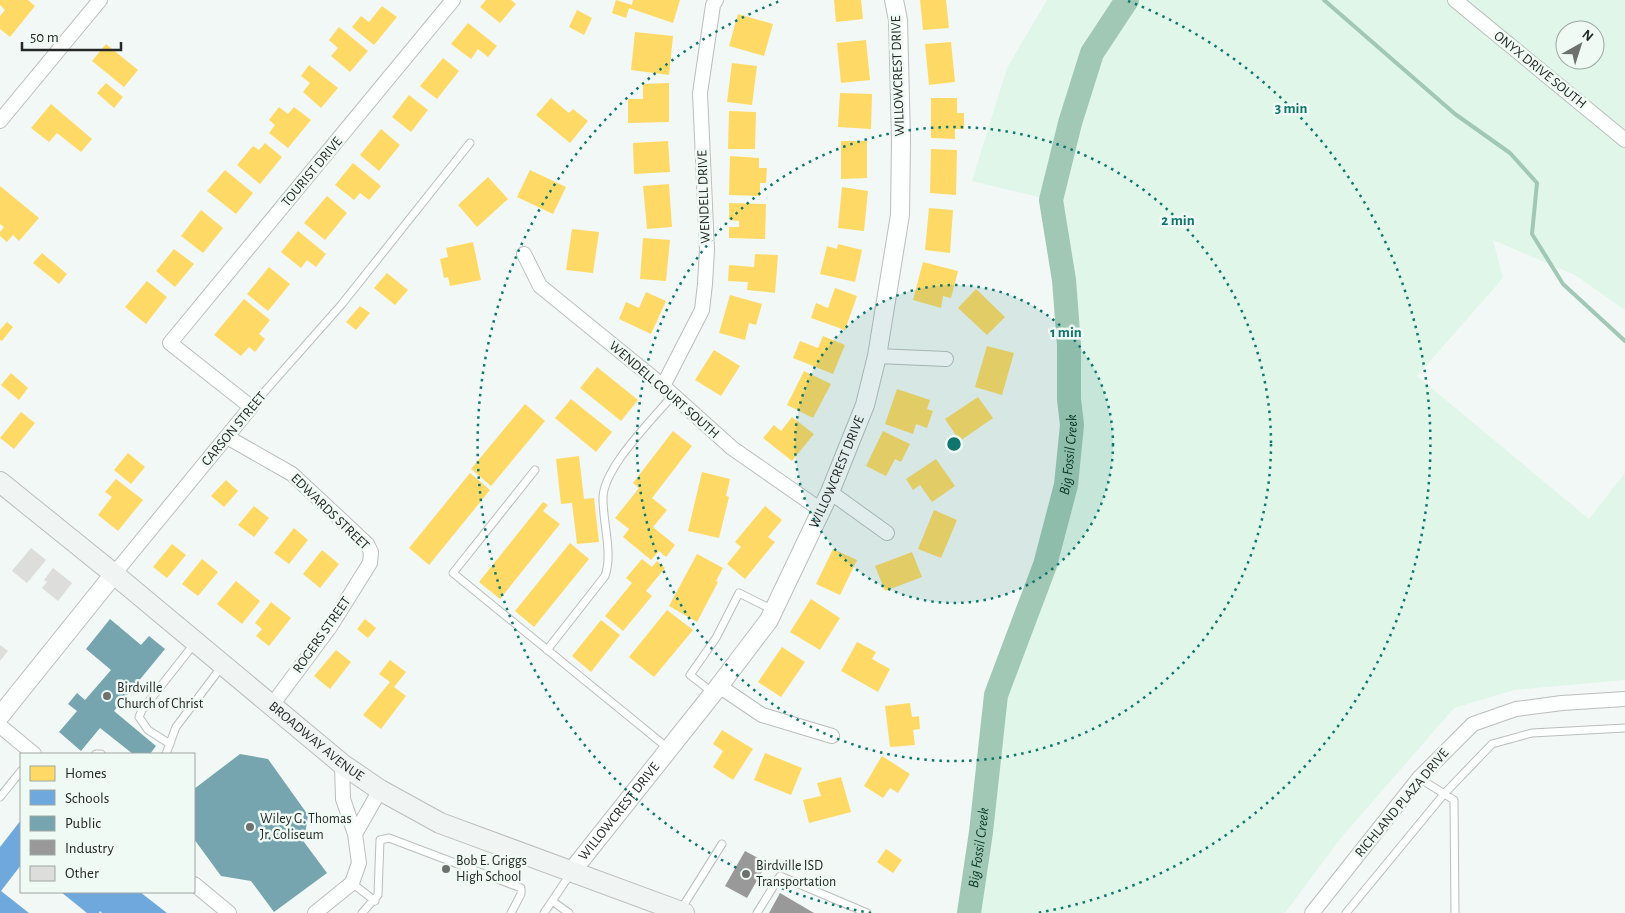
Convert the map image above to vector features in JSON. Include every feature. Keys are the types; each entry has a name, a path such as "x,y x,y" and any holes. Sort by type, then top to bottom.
{"main road":[{"name":"BROADWAY AVENUE","path":"0,482 114,574 342,764 380,790 440,823 682,912"}],"street":[{"path":"0,121 100,0"},
{"name":"TOURIST DRIVE","path":"250,408 170,343 453,0"},
{"name":"WENDELL DRIVE","path":"668,390 702,310 706,284 700,93 713,5 716,0"},
{"name":"WILLOWCREST DRIVE","path":"572,871 717,689 769,620 830,492 865,405 877,356 900,215 901,140 898,20 894,0"},
{"name":"ONYX DRIVE SOUTH","path":"1455,0 1625,140"},
{"name":"WENDELL COURT SOUTH","path":"524,254 540,286 668,390 732,448 821,510"},
{"path":"877,356 946,359"},
{"name":"CARSON STREET","path":"0,716 250,408"},
{"name":"EDWARDS STREET","path":"227,437 292,474 367,544 371,552 370,562"},
{"path":"830,492 888,533"},
{"name":"ROGERS STREET","path":"272,705 330,627 370,562"},
{"path":"717,689 762,715 832,736"},
{"name":"RICHLAND PLAZA DRIVE","path":"1312,913 1419,778 1473,724 1516,709 1562,703 1625,699"},
{"path":"0,726 33,753"},
{"path":"314,913 352,884 359,863 355,834 343,799 342,764"},
{"path":"355,834 380,790"},
{"path":"195,885 225,912"}],"lane":[{"name":"CARSON STREET","path":"250,408 342,304 470,143"},
{"path":"547,650 605,576 608,569 603,499 606,482 618,460 668,390"},
{"path":"536,470 454,573 669,749"},
{"path":"717,689 690,676 716,638 739,593 773,610"},
{"path":"170,744 148,730 139,717 142,710 196,642"},
{"path":"166,753 176,727 223,665"},
{"path":"1346,913 1444,794 1492,744 1532,733 1625,728"},
{"path":"0,797 20,772"},
{"path":"1419,778 1454,800 1455,913"},
{"path":"362,913 375,901 378,895 380,840 389,838 521,888 521,894 510,913"},
{"path":"682,912 722,844"},
{"path":"544,913 572,871"},
{"path":"757,913 780,876 867,913"},
{"path":"352,884 375,901"},
{"path":"552,901 569,913"}],"green space":[{"path":"1047,0 1625,0 1625,310 1575,275 1493,240 1503,278 1417,376 1589,519 1625,473 1625,680 1514,690 1454,708 1340,839 1285,913 969,913 981,832 996,695 1045,565 1066,485 1072,425 1069,399 1069,345 1064,280 1051,200 972,181 1007,68"}],"building: Homes":[{"path":"0,0 28,0 35,6 10,37 0,29 0,16 5,10 0,5"},
{"path":"486,0 511,0 516,4 500,23 480,7"},
{"path":"616,0 632,5 633,0 680,0 673,23 629,8 626,18 612,13"},
{"path":"834,0 861,0 863,19 836,22"},
{"path":"920,0 946,0 949,28 923,30"},
{"path":"382,6 397,17 374,45 352,27 361,16 369,22"},
{"path":"577,10 592,18 584,35 569,27"},
{"path":"738,14 773,24 764,56 729,46"},
{"path":"468,23 497,46 488,57 478,49 471,59 451,44"},
{"path":"339,27 368,51 350,72 331,56 338,48 329,40"},
{"path":"635,32 673,36 669,75 631,70"},
{"path":"866,40 870,80 841,83 837,43"},
{"path":"951,42 955,82 929,85 925,44"},
{"path":"106,44 138,70 124,87 92,61"},
{"path":"443,58 459,71 437,99 420,86"},
{"path":"732,63 757,66 752,105 727,102"},
{"path":"309,65 338,88 321,108 303,92 310,83 301,76"},
{"path":"106,83 123,97 114,108 97,93"},
{"path":"669,83 669,122 628,123 628,99 643,99 643,84"},
{"path":"840,93 872,94 871,129 838,127"},
{"path":"409,95 428,110 411,132 392,117"},
{"path":"551,98 569,113 573,109 588,121 570,143 536,115"},
{"path":"931,98 957,98 957,113 964,113 964,129 955,129 955,139 931,138"},
{"path":"51,104 92,139 81,152 57,133 49,142 31,128"},
{"path":"279,107 288,114 294,107 311,120 288,148 269,133 275,125 269,120"},
{"path":"729,111 756,112 755,149 728,149"},
{"path":"381,129 400,145 379,171 360,155"},
{"path":"668,141 670,172 634,174 633,143"},
{"path":"841,141 867,141 867,178 841,179"},
{"path":"265,143 282,157 260,184 237,165 253,146 259,150"},
{"path":"931,149 957,150 956,195 930,193"},
{"path":"730,156 759,158 759,168 767,168 766,183 760,183 760,196 729,195"},
{"path":"353,163 381,186 369,200 360,193 354,200 335,185"},
{"path":"225,170 253,193 236,214 207,191"},
{"path":"530,170 566,187 553,214 517,197"},
{"path":"488,177 508,199 477,227 458,205"},
{"path":"669,184 672,227 647,229 643,186"},
{"path":"0,186 39,218 19,241 13,235 7,242 0,236 0,232 4,227 0,224"},
{"path":"842,187 868,191 864,231 838,228"},
{"path":"327,196 347,213 325,240 304,223"},
{"path":"729,203 766,204 765,239 729,238 729,227 739,227 739,221 729,220"},
{"path":"929,208 953,210 950,253 925,250"},
{"path":"201,210 223,228 203,253 181,236"},
{"path":"572,229 599,232 593,273 566,270"},
{"path":"298,231 326,254 316,267 307,260 301,268 281,252"},
{"path":"643,238 670,240 666,281 640,279"},
{"path":"473,242 481,280 450,286 448,277 444,278 440,259 448,257 446,248"},
{"path":"838,244 862,250 855,282 820,274 827,246 837,249"},
{"path":"174,249 194,264 175,287 156,271"},
{"path":"42,253 67,274 59,284 33,263"},
{"path":"755,254 778,255 775,293 747,290 748,282 728,281 729,265 754,267"},
{"path":"923,262 958,271 951,298 943,296 941,308 913,300"},
{"path":"269,267 290,284 268,311 247,294"},
{"path":"387,273 408,290 395,305 374,288"},
{"path":"147,281 167,297 146,324 125,307"},
{"path":"835,288 857,296 845,330 811,318 816,303 828,308"},
{"path":"976,289 1005,317 987,335 958,308"},
{"path":"646,292 666,301 651,334 619,319 626,302 639,308"},
{"path":"730,295 762,304 756,325 749,323 745,340 719,333"},
{"path":"244,299 270,320 259,334 265,339 255,352 249,347 241,356 214,335"},
{"path":"360,306 370,313 356,330 346,322"},
{"path":"7,322 13,327 2,341 0,340 0,330"},
{"path":"823,336 845,345 833,374 793,358 800,341 818,348"},
{"path":"987,346 1014,353 1002,395 975,387"},
{"path":"714,350 740,366 721,396 695,380"},
{"path":"597,367 638,400 621,421 580,388"},
{"path":"804,371 831,384 813,418 787,405"},
{"path":"11,373 28,388 19,400 1,385"},
{"path":"897,389 930,400 927,409 933,411 927,428 916,424 913,434 885,424"},
{"path":"978,397 993,418 960,441 945,419"},
{"path":"571,399 612,432 596,452 555,418"},
{"path":"525,404 545,421 491,486 471,469"},
{"path":"21,412 35,423 14,449 0,438"},
{"path":"792,417 814,434 792,461 763,438 774,425 781,431"},
{"path":"673,431 692,446 652,498 667,510 653,527 675,545 666,557 659,551 651,560 623,537 629,529 615,518 639,488 633,483"},
{"path":"883,431 910,444 901,462 895,459 886,476 866,466"},
{"path":"128,453 145,467 131,484 114,470"},
{"path":"579,456 584,499 594,498 599,542 577,544 572,503 561,504 556,459"},
{"path":"936,459 955,486 932,502 920,485 913,490 906,479"},
{"path":"702,472 730,479 726,496 729,497 719,538 688,531"},
{"path":"470,473 490,490 429,565 409,548"},
{"path":"116,479 143,500 118,531 98,515 112,497 105,492"},
{"path":"226,480 238,491 224,507 211,496"},
{"path":"543,502 548,505 543,511 560,524 500,599 479,582"},
{"path":"254,506 269,518 254,537 238,525"},
{"path":"765,506 782,520 768,537 775,542 745,579 727,564 741,547 735,542"},
{"path":"934,510 957,520 941,558 918,549"},
{"path":"294,528 308,540 289,564 274,553"},
{"path":"570,543 589,559 534,627 515,611"},
{"path":"172,544 186,555 167,578 153,567"},
{"path":"833,549 857,560 840,595 816,584"},
{"path":"322,550 339,564 320,588 303,574"},
{"path":"912,552 922,577 885,591 875,566"},
{"path":"697,554 723,568 716,581 718,582 697,622 669,606"},
{"path":"202,559 218,572 198,596 182,584"},
{"path":"642,559 652,567 657,561 665,568 646,591 652,596 623,631 605,616 632,583 626,578"},
{"path":"236,581 260,601 242,624 217,604"},
{"path":"811,599 840,618 820,650 790,632"},
{"path":"271,602 291,618 269,646 256,636 262,629 255,623"},
{"path":"667,610 693,630 654,677 629,657"},
{"path":"365,619 376,628 368,638 357,629"},
{"path":"601,620 620,635 591,672 572,656"},
{"path":"857,642 876,652 872,659 890,669 878,692 841,671"},
{"path":"782,647 805,662 781,697 758,682"},
{"path":"336,650 351,662 330,689 314,676"},
{"path":"390,660 406,672 394,687 406,696 381,729 363,715 390,682 379,674"},
{"path":"910,703 912,717 919,716 920,729 913,730 915,745 890,747 885,706"},
{"path":"722,730 753,749 733,780 713,767 723,751 713,744"},
{"path":"765,753 802,768 791,795 754,780"},
{"path":"882,756 910,774 898,793 890,788 883,798 864,786"},
{"path":"841,777 851,812 809,823 803,800 821,796 817,783"},
{"path":"886,849 902,860 893,873 877,862"}],"building: Schools":[{"path":"20,821 20,866 1,891 29,913 0,913 0,847"},
{"path":"62,893 141,893 167,913 102,913 100,911 99,913 87,913"}],"building: Public":[{"path":"110,619 141,645 149,636 165,649 114,711 156,746 151,753 132,753 100,728 81,751 59,732 77,711 68,704 77,693 85,700 111,670 86,649"},
{"name":"Wiley G. Thomas Jr. Coliseum","path":"240,754 268,759 308,815 304,842 327,873 274,912 251,881 221,876 195,840 195,788"}],"building: Industry":[{"name":"Birdville ISD Transportation","path":"745,851 767,863 747,898 725,886"},
{"path":"780,893 814,913 769,913"}],"building: Other":[{"path":"31,548 46,560 27,583 12,571"},
{"path":"53,568 72,583 58,601 42,588 47,582 44,580"},
{"path":"0,645 8,651 0,661"}],"waterway":[{"name":"Big Fossil Creek","path":"969,913 981,832 996,695 1045,565 1066,485 1072,425 1069,399 1069,345 1064,280 1051,200 1070,123 1092,53 1127,0"},
{"path":"1324,0 1455,114 1510,153 1537,183 1532,234 1563,284 1625,341"}],"place":[{"name":"Birdville Church of Christ","path":"107,696"},
{"name":"Wiley G. Thomas Jr. Coliseum","path":"250,827"},
{"name":"Bob E. Griggs High School","path":"446,869"},
{"name":"Birdville ISD Transportation","path":"746,874"}]}
